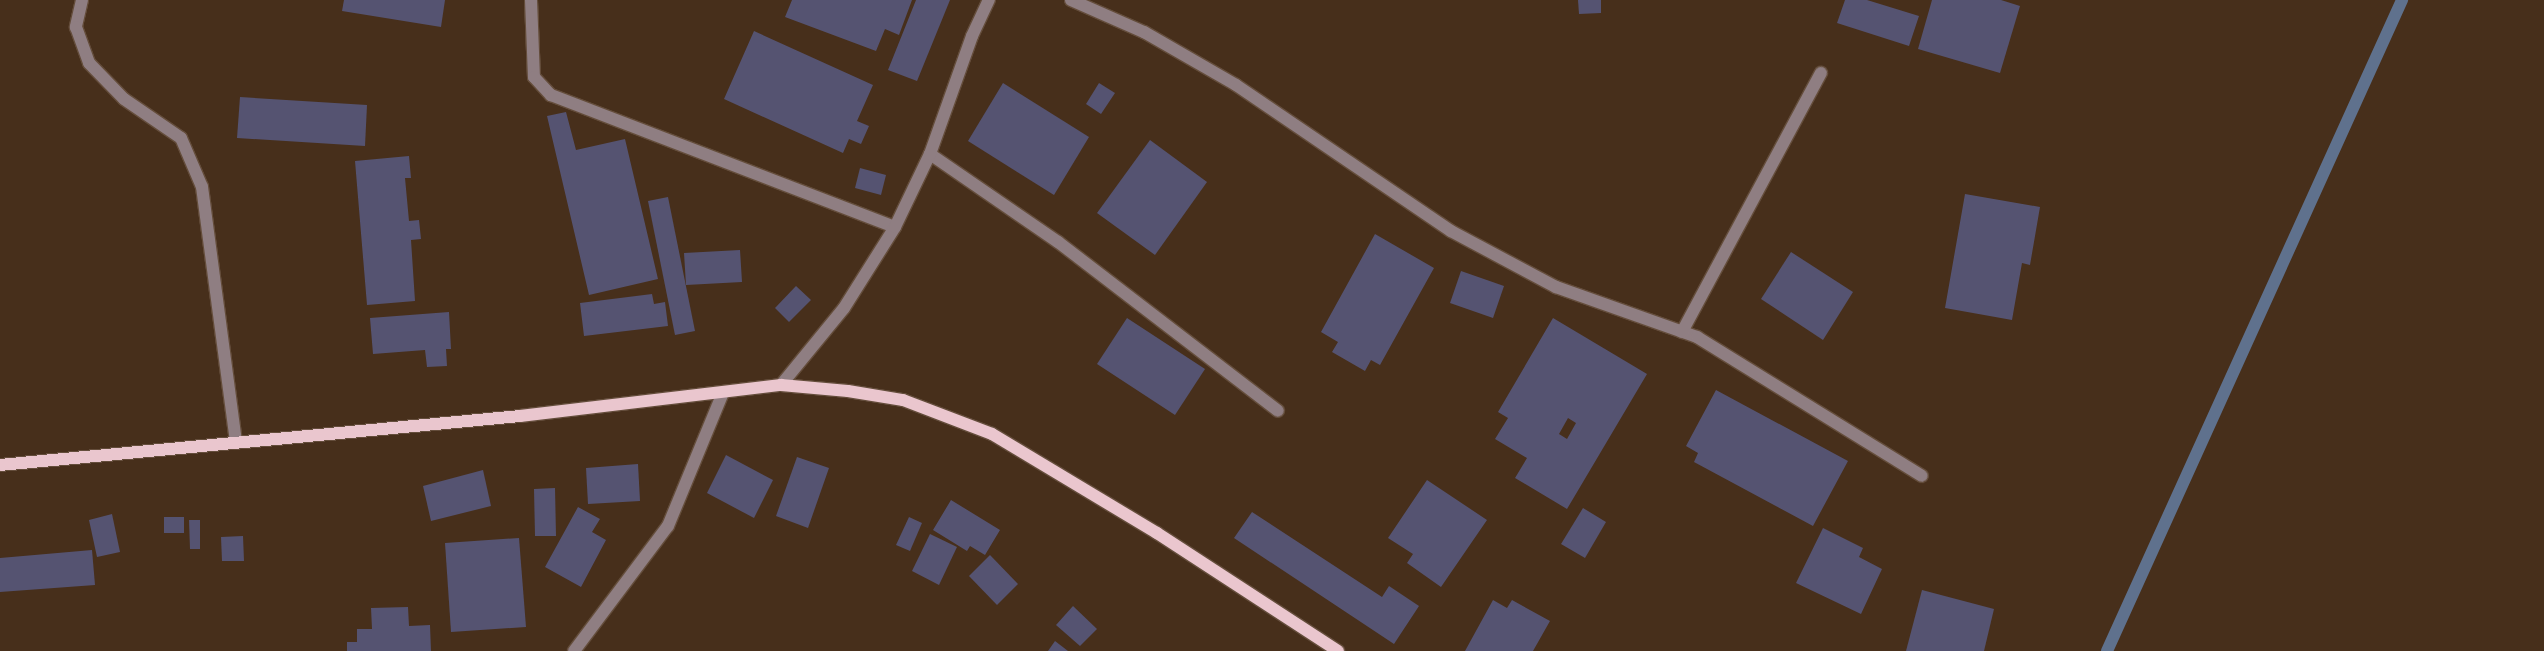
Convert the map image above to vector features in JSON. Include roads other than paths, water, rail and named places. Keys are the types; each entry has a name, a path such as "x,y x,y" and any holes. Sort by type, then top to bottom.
{"main road":[{"path":"0,465 722,395 781,386 848,391 903,400 992,434 1157,533 1338,651"}],"street":[{"path":"82,0 76,28 89,63 124,99 181,138 202,187 236,442"},
{"path":"531,0 534,77 551,95 895,227"},
{"path":"781,386 844,308 895,227 930,154 972,36 989,0"},
{"path":"1071,0 1144,32 1236,85 1451,231 1556,287 1697,337 1922,476"},
{"path":"1682,332 1821,73"},
{"path":"930,154 1058,242 1278,411"},
{"path":"574,651 668,526 722,395"}],"waterway":[{"path":"2107,651 2402,0"}]}
